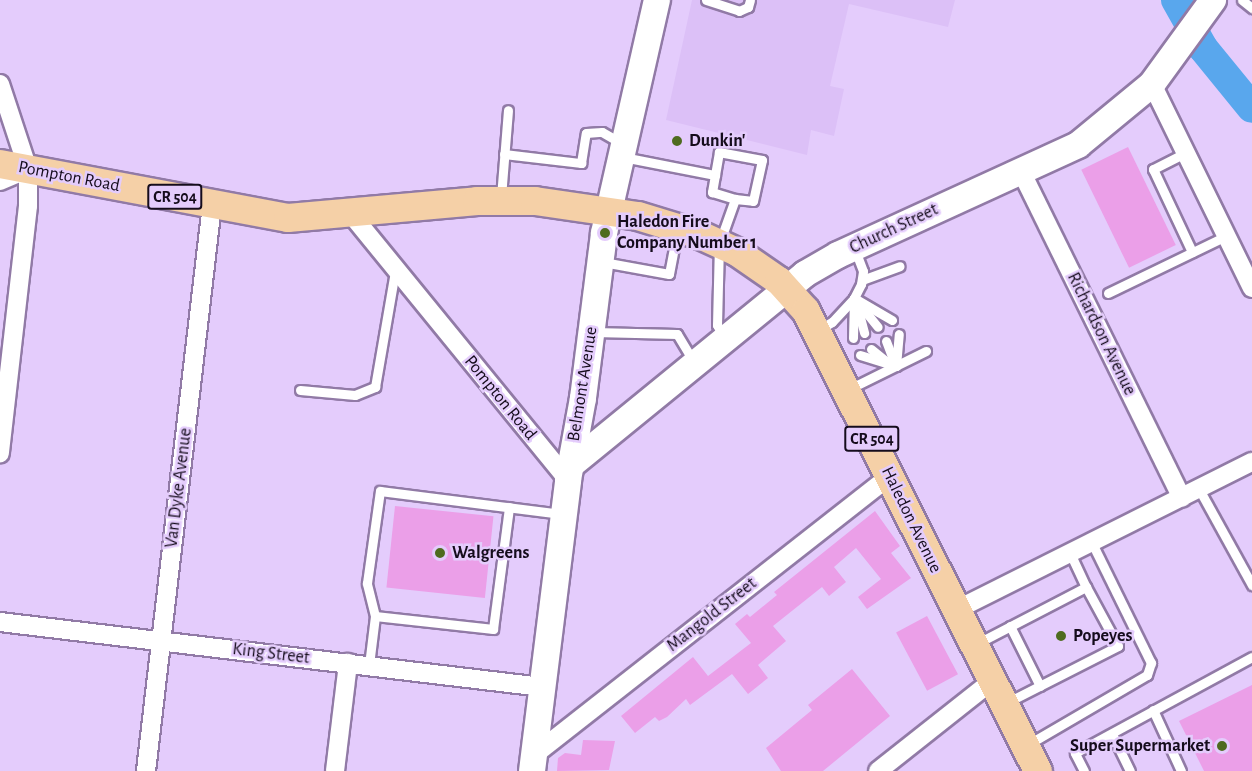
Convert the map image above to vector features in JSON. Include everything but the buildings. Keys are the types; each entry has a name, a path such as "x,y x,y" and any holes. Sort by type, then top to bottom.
{"main road":[{"name":"Pompton Road","path":"0,164 288,218 351,214"},
{"name":"CR 504","path":"351,214 501,200 609,211"},
{"name":"Haledon Avenue","path":"609,211 678,227 719,244 787,288 816,330 1038,771"}],"street":[{"name":"Belmont Avenue","path":"533,763 563,514 619,145 657,0"},
{"name":"Church Street","path":"569,472 694,362 787,288 855,248 1078,145 1152,84 1212,1"},
{"path":"0,84 28,169 28,206 0,453"},
{"path":"1152,84 1252,288"},
{"path":"0,181 28,169"},
{"name":"Richardson Avenue","path":"1021,171 1182,498"},
{"name":"Van Dyke Avenue","path":"146,771 212,205"},
{"name":"Pompton Road","path":"351,214 569,472"},
{"path":"956,610 1252,462"},
{"name":"Mangold Street","path":"533,763 890,476"},
{"name":"King Street","path":"0,622 542,687"},
{"path":"335,771 348,663"},
{"path":"878,771 998,693"}],"lane":[{"path":"706,0 740,11 748,7 750,0"},
{"path":"1242,0 1252,8"},
{"path":"501,200 508,110"},
{"path":"504,154 581,163 586,133 596,135 602,132 619,145 715,174"},
{"path":"719,152 762,160 753,201 735,198 712,192 719,152"},
{"path":"1185,153 1153,169 1192,252"},
{"path":"724,337 717,325 719,244 735,198"},
{"path":"601,262 669,274 678,227"},
{"path":"1108,293 1226,236"},
{"path":"816,330 832,322 854,298 862,280 855,248"},
{"path":"300,390 355,395 375,387 392,264"},
{"path":"862,280 900,266"},
{"path":"854,298 892,320"},
{"path":"854,298 878,327"},
{"path":"854,298 864,333"},
{"path":"853,338 854,298"},
{"path":"592,332 677,334 694,362"},
{"path":"896,366 899,334"},
{"path":"886,341 896,366"},
{"path":"871,349 896,366"},
{"path":"847,390 926,351"},
{"path":"860,355 896,366"},
{"path":"1199,489 1252,585"},
{"path":"369,665 375,615 367,583 380,491 563,514"},
{"path":"375,615 493,629 509,507"},
{"path":"1026,745 1147,675 1151,663 1092,543"},
{"path":"998,693 1040,686 1118,646 1070,553"},
{"path":"974,646 1086,587"},
{"path":"1010,626 1040,686"},
{"path":"1084,771 1075,753 1252,657"},
{"path":"1153,710 1181,771"},
{"path":"1112,734 1130,771"}],"shaded area":[{"path":"692,0 955,0 948,27 849,4 830,86 844,89 834,136 811,130 807,155 666,120"}],"waterway":[{"path":"1176,0 1203,48 1252,108"}],"place":[{"name":"Dunkin'","path":"677,141"},
{"name":"Haledon Fire Company Number 1","path":"605,233"},
{"name":"Walgreens","path":"440,553"},
{"name":"Popeyes","path":"1061,636"},
{"name":"Super Supermarket","path":"1222,746"}]}
